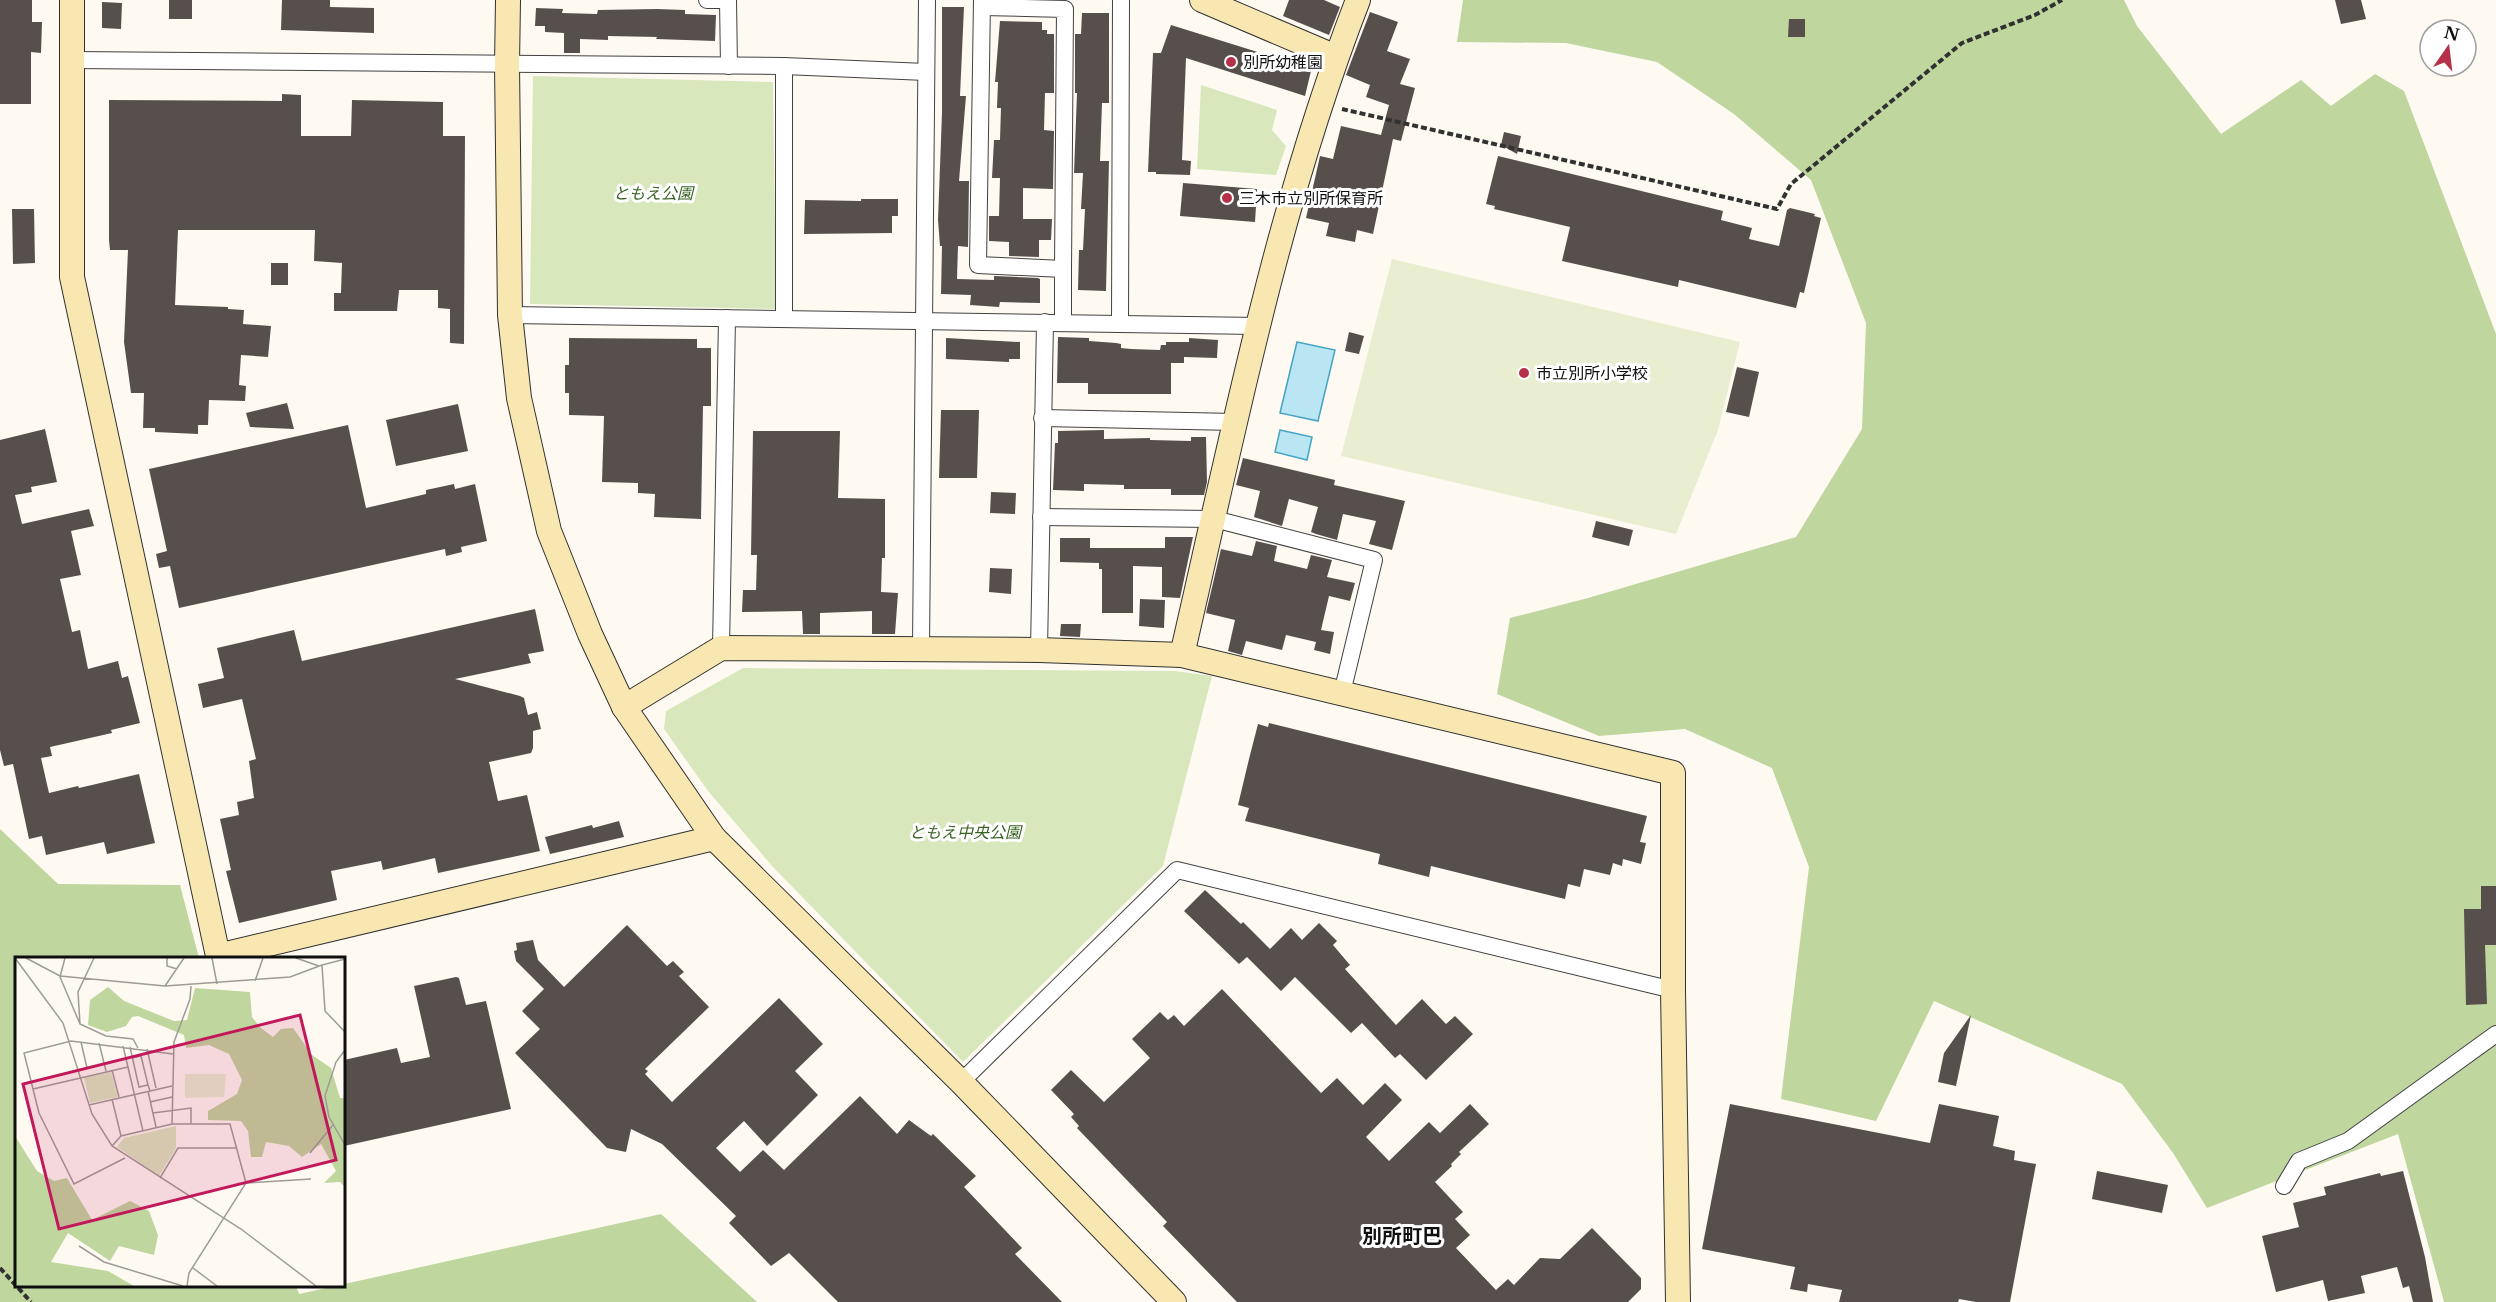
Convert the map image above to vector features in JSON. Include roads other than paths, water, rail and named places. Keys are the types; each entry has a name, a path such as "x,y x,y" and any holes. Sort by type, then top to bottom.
{"street":[{"path":"72,0 72,277 218,956 714,838"},
{"path":"508,0 510,315 519,398 549,531 590,633 624,707 714,838 961,1082 1174,1302"},
{"path":"707,0 728,0 729,66"},
{"path":"921,648 927,0"},
{"path":"1120,323 1122,0"},
{"path":"1202,0 1336,57"},
{"path":"1182,655 1258,326 1282,233 1336,57 1358,0"},
{"path":"1063,269 978,265 982,4 1065,9 1063,322"},
{"path":"71,60 784,66 926,72"},
{"path":"784,66 784,319"},
{"path":"510,315 1258,326"},
{"path":"721,648 727,318"},
{"path":"1039,650 1045,322"},
{"path":"1042,418 1236,422"},
{"path":"1041,517 1214,519 1374,560 1342,693"},
{"path":"624,707 721,648 921,648 1182,655 1673,773 1672,990 1678,1302"},
{"path":"961,1082 1177,870 1672,990"},
{"path":"2284,1186 2299,1161 2348,1141 2496,1034"}],"water":[{"path":"1297,342 1335,350 1318,421 1280,413"},
{"path":"1280,430 1312,437 1307,460 1275,452"}],"place":[{"name":"別所幼稚園","path":"1231,62"},
{"name":"三木市立別所保育所","path":"1227,198"},
{"name":"市立別所小学校","path":"1524,373"}],"district":[{"name":"別所町巴","path":"1402,1236"}],"park label":[{"name":"ともえ公園","path":"653,193"},
{"name":"ともえ中央公園","path":"965,832"}]}
